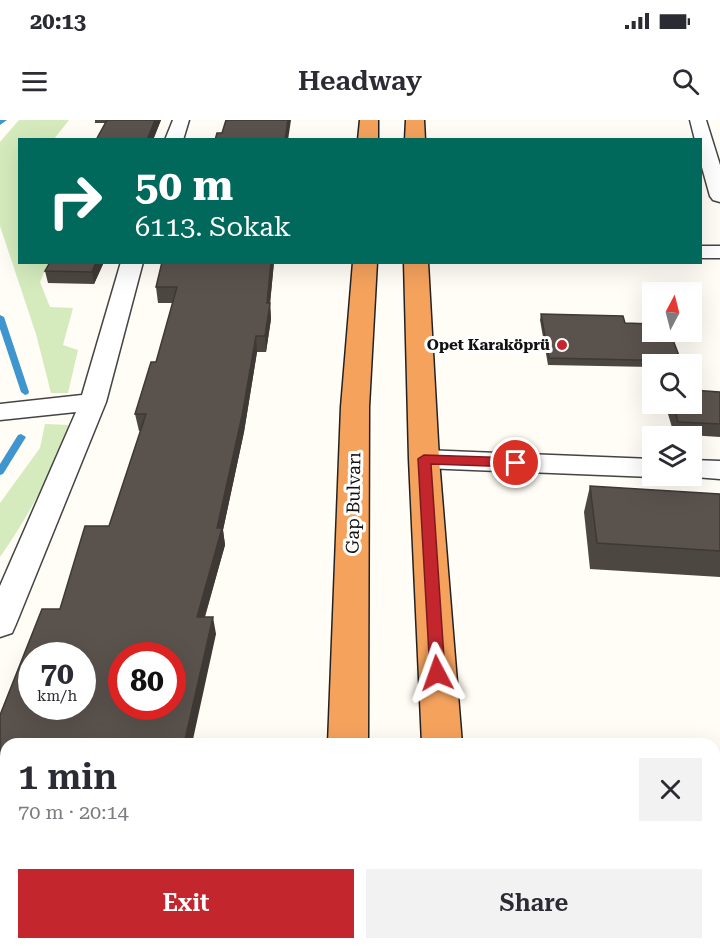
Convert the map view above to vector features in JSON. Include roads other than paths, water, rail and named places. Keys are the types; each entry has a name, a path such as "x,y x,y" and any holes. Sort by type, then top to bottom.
{"highway":[{"path":"368,138 369,120"},
{"path":"415,120 415,138"},
{"name":"Gap Bulvarı","path":"348,738 355,407 366,264"},
{"path":"416,264 424,459 442,738"}],"street":[{"path":"175,138 181,120"},
{"path":"698,120 720,196"},
{"path":"702,252 720,252"},
{"path":"0,624 93,402 131,264"},
{"path":"0,412 93,402"},
{"path":"424,459 642,468"},
{"path":"702,469 720,470"}],"waterway":[{"path":"0,123 4,120"},
{"path":"0,317 25,392"},
{"path":"0,472 21,437"}],"place":[{"name":"Opet Karaköprü","path":"562,345"}]}
